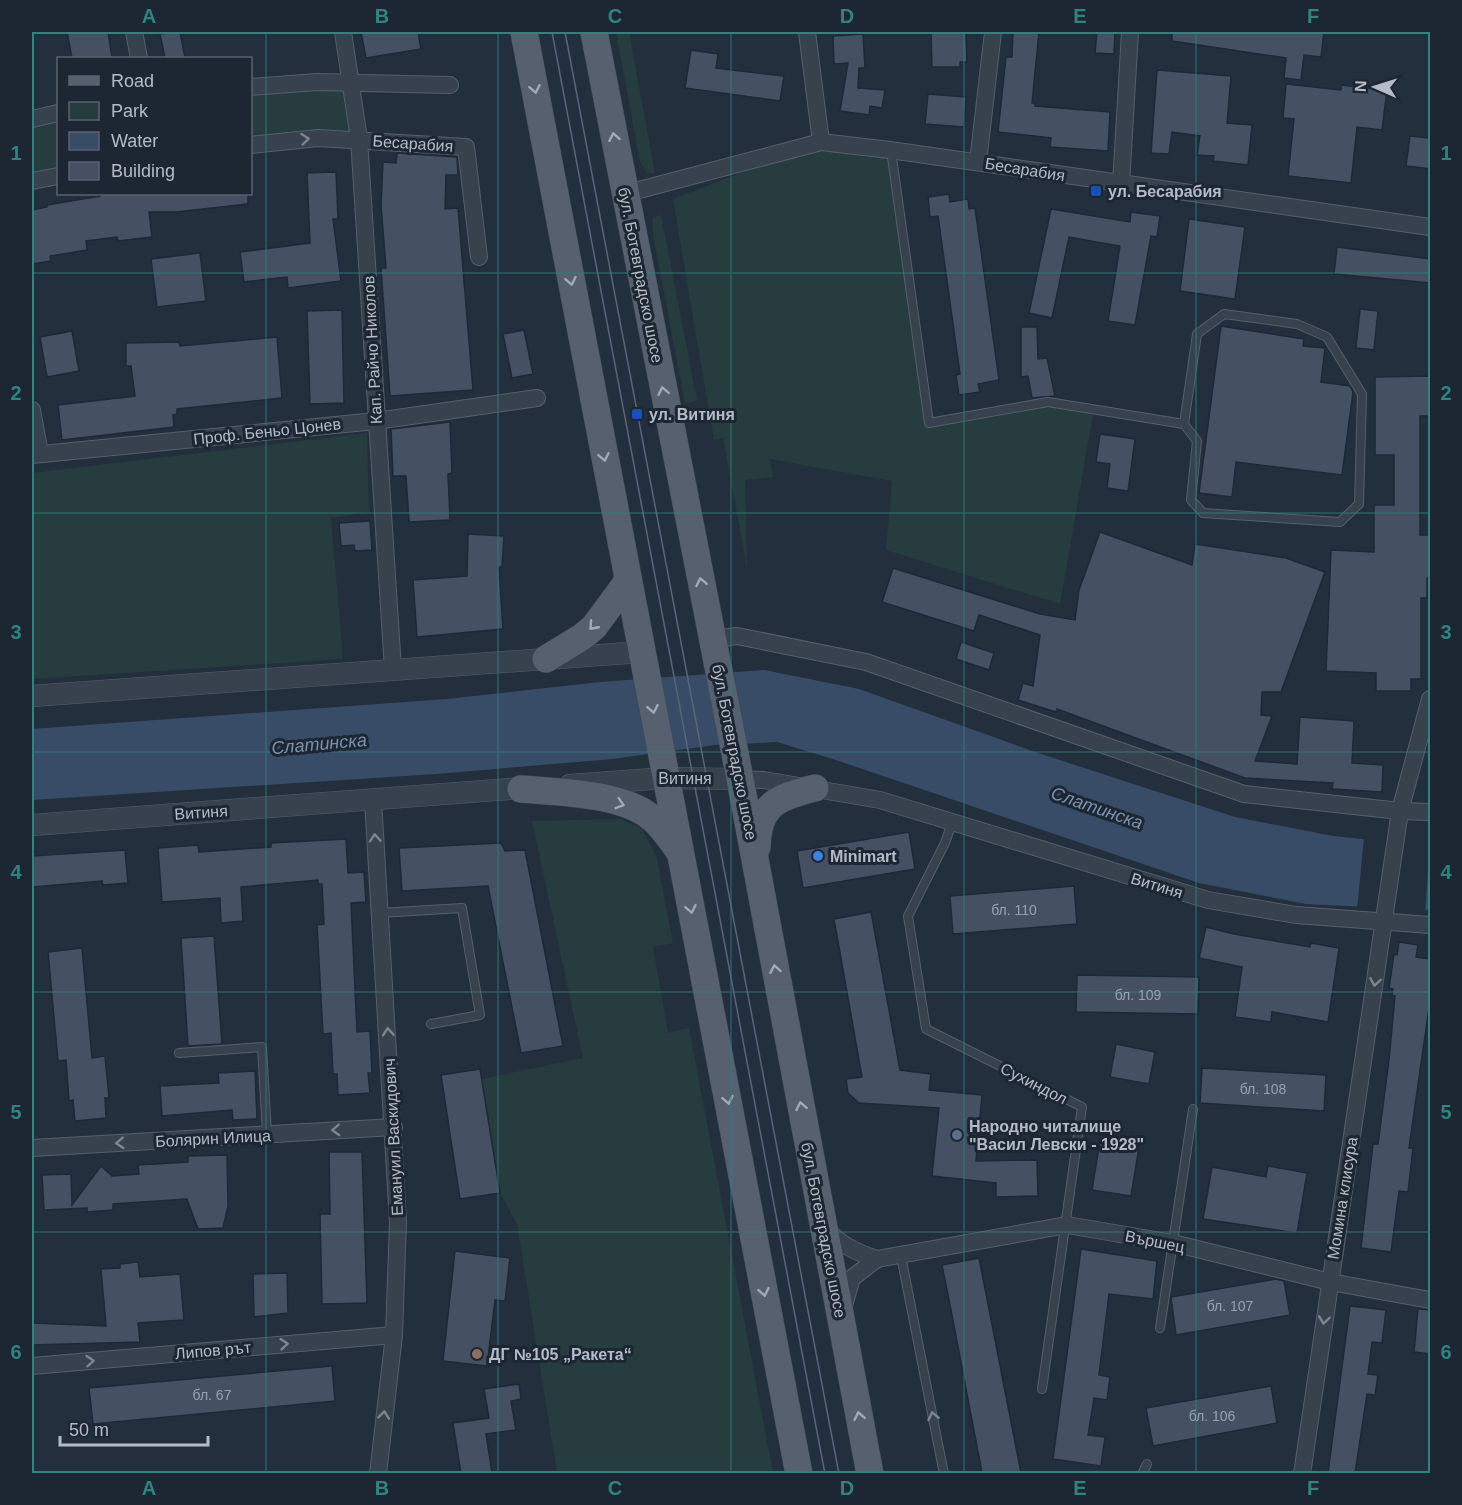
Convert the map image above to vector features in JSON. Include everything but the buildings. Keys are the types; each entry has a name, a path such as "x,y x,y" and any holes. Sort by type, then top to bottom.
{"main road":[{"path":"524,32 799,1473"},
{"name":"бул. Ботевградско шосе","path":"594,32 740,779 870,1473"},
{"path":"546,659 582,638 594,627 628,581"},
{"path":"756,863 757,837 761,821 768,810 782,796 815,788"},
{"path":"521,789 608,800 640,810 659,825 680,851"}],"street":[{"path":"134,32 139,57"},
{"name":"Кап. Райчо Николов","path":"343,32 359,140 393,669"},
{"path":"807,32 821,142"},
{"path":"978,162 993,32"},
{"path":"1121,184 1130,32"},
{"path":"252,87 317,82 450,85"},
{"path":"32,119 57,113"},
{"name":"Бесарабия","path":"252,145 318,138 466,147 479,257"},
{"name":"Бесарабия","path":"624,194 821,142 978,162 1431,227"},
{"path":"32,181 57,176"},
{"name":"Проф. Беньо Цонев","path":"36,454 376,421 537,398"},
{"path":"32,410 36,454"},
{"path":"713,639 737,636 866,662 1244,794 1400,811 1431,812"},
{"path":"32,696 642,652"},
{"name":"Момина клисура","path":"1302,1473 1400,811 1431,699"},
{"name":"Витиня","path":"32,825 666,778 764,780 879,800 1208,900 1296,915 1385,919 1431,925"},
{"name":"Емануил Васкидович","path":"373,800 398,1222 394,1335 378,1473"},
{"name":"Болярин Илица","path":"32,1148 394,1127"},
{"name":"Вършец","path":"823,1226 839,1242 855,1252 877,1259 1067,1225 1173,1243 1330,1282 1431,1300"},
{"path":"841,1319 852,1278 877,1259"},
{"name":"Липов рът","path":"32,1366 394,1335"}],"lane":[{"path":"890,150 929,423 1048,402 1184,424 1197,441 1191,500 1203,513 1340,522 1359,504 1362,394 1327,337 1297,324 1224,314 1197,334 1184,424"},
{"name":"Сухиндол","path":"952,823 945,843 908,916 926,1029 1082,1107 1042,1389"},
{"path":"380,914 462,908 480,1015 431,1024"},
{"path":"179,1053 262,1047 267,1134"},
{"path":"1160,1328 1193,1109"},
{"path":"901,1256 944,1473"},
{"path":"1142,1473 1147,1464"}],"green space":[{"path":"616,32 629,32 655,174 646,172 640,162"},
{"path":"352,83 359,139 252,145 252,87"},
{"path":"57,113 57,176 32,181 32,119"},
{"path":"821,142 890,150 929,423 1048,402 1094,409 1060,604 886,550 892,481 770,459 773,477 745,480 747,568 723,438 714,440 673,199"},
{"path":"661,215 697,400 685,404 653,234 653,217"},
{"path":"367,433 369,512 331,518 343,659 32,679 32,473"},
{"path":"620,819 642,829 656,855 673,943 653,947 668,1033 689,1028 773,1473 557,1473 517,1224 500,1193 482,1079 583,1058 532,821"}],"water":[{"name":"Слатинска","path":"764,670 859,689 1038,753 1235,817 1333,836 1430,846 1430,910 1306,904 1199,883 777,742 715,745 612,759 436,774 32,800 32,729 447,699 600,682"}],"pier":[{"path":"1364,837 1430,843 1425,914 1357,910"}],"tram line":[{"path":"552,32 825,1474"},
{"path":"565,32 839,1474"}],"place":[{"name":"ул. Бесарабия","path":"1096,191"},
{"name":"ул. Витиня","path":"637,414"},
{"name":"Minimart","path":"818,856"},
{"name":"Народно читалище \"Васил Левски - 1928\"","path":"957,1135"},
{"name":"ДГ №105 „Ракета“","path":"477,1354"}]}
